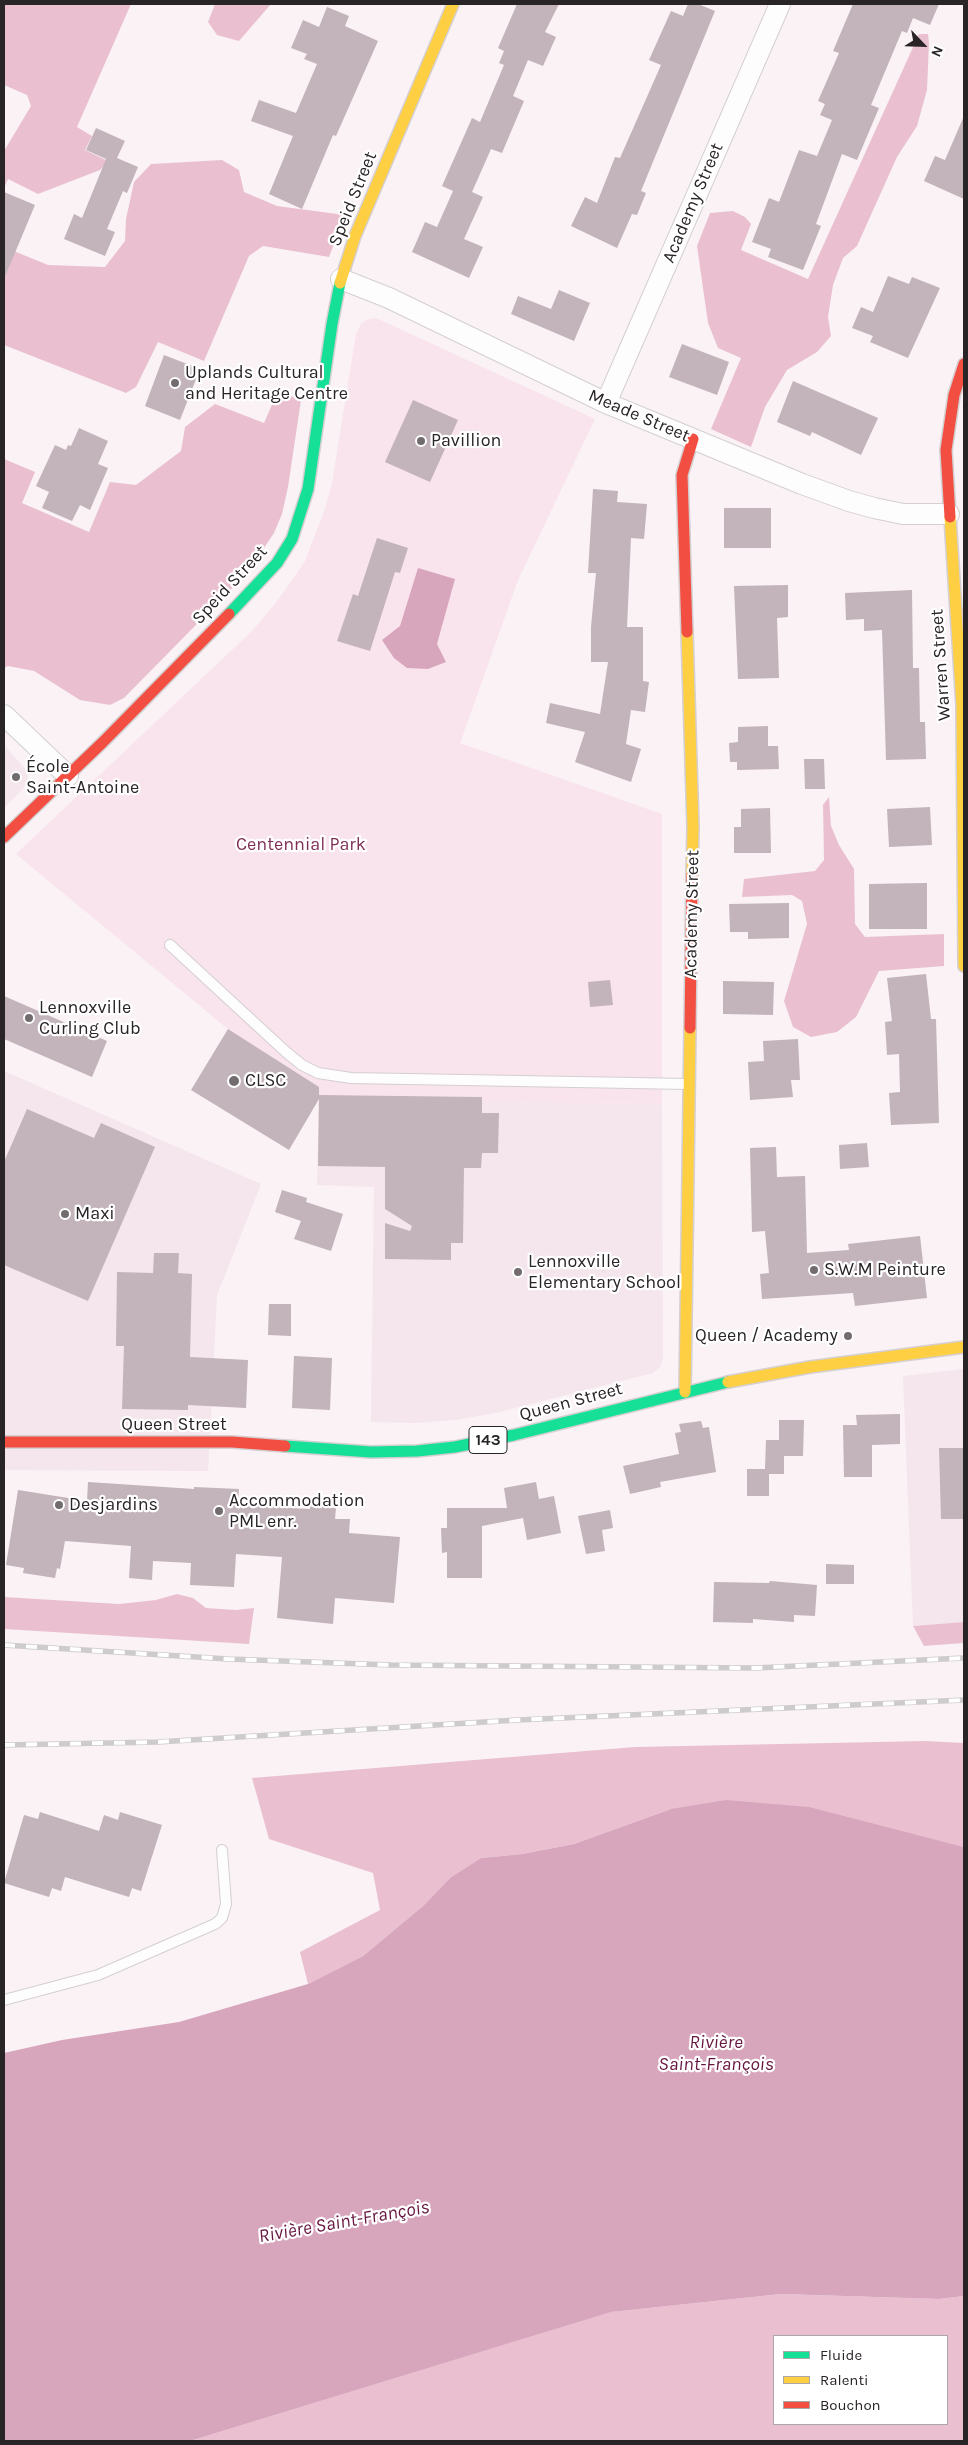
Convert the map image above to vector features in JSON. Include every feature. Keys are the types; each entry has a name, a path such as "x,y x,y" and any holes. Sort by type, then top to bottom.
{"street":[{"name":"Speid Street","path":"4,837 68,776 256,586 277,563 292,540 308,489 332,324 341,279 355,236 453,4"},
{"name":"Academy Street","path":"606,403 780,4"},
{"name":"Meade Street","path":"341,279 389,298 606,403 848,501 903,514 949,514"},
{"name":"Warren Street","path":"964,364 954,395 946,450 962,705 964,966"},
{"name":"Academy Street","path":"685,1392 693,827 682,475 684,462 694,439"},
{"path":"4,715 68,776"},
{"name":"Queen Street","path":"4,1442 232,1442 371,1452 417,1451 455,1447 514,1435 685,1392 810,1367 964,1347"}],"lane":[{"path":"170,945 286,1052 302,1065 318,1073 351,1078 689,1084"},
{"path":"4,2000 98,1975 215,1924 222,1918 226,1904 222,1850"}],"shaded area":[{"path":"4,4 131,4 77,127 92,136 85,150 108,161 100,170 38,194 8,179 4,188 4,151 31,106 27,95 4,85"},
{"path":"215,4 271,4 239,41 217,35 208,22"},
{"path":"919,34 928,34 929,43 927,90 917,126 897,157 857,246 843,258 833,285 828,317 831,336 817,352 787,370 765,407 751,447 711,429 741,358 718,348 708,323 697,246 710,213 733,211 745,217 751,224 741,250 808,279"},
{"path":"222,160 239,170 244,192 277,206 345,215 329,257 263,246 249,256 204,361 158,342 136,387 126,393 4,345 4,247 48,265 105,267 125,241 126,219 134,182 151,164"},
{"path":"278,391 301,400 288,487 282,514 274,533 247,573 124,698 110,705 80,700 34,671 8,666 4,668 4,459 35,472 22,503 89,532 110,482 136,485 181,451 185,427 215,404 264,423"},
{"name":"École Saint-Antoine","path":"4,745 28,772 27,783 4,808"},
{"path":"829,797 831,826 839,845 854,869 855,924 865,937 944,934 944,966 879,971 856,1017 837,1032 811,1037 793,1027 784,1001 807,924 802,901 792,895 742,897 744,879 815,871 824,860 823,805"},
{"path":"4,1071 261,1184 217,1295 208,1471 4,1470"},
{"name":"Lennoxville Elementary School","path":"319,1095 482,1097 483,1102 662,1104 663,1357 660,1367 653,1373 495,1413 455,1420 417,1423 371,1422 374,1187 317,1185"},
{"path":"964,1369 964,1622 913,1626 903,1376"},
{"path":"177,1594 193,1598 206,1608 236,1610 254,1608 249,1644 4,1629 4,1597 119,1604 156,1600"},
{"path":"964,1622 964,1643 924,1646 913,1626"},
{"path":"925,1741 964,1743 964,1847 899,1831 671,1809 574,1844 522,1854 481,1858 451,1877 423,1906 363,1956 308,1984 300,1952 380,1910 373,1873 269,1839 252,1778 635,1747"},
{"path":"781,2294 939,2299 964,2296 964,2441 190,2441 610,2312"}],"green space":[{"name":"Centennial Park","path":"376,318 595,419 518,580 460,743 662,814 662,1104 482,1102 482,1097 319,1095 315,1085 228,1029 16,854 252,631 295,576 305,561 325,509 332,483 356,334 361,324 368,319"}],"water":[{"path":"418,568 455,579 437,644 446,662 428,669 407,668 394,658 382,640 400,626"},
{"name":"Rivière Saint-François","path":"726,1800 809,1807 964,1847 964,2296 939,2299 781,2294 611,2312 190,2441 4,2441 4,2053 62,2040 179,2022 308,1984 363,1956 423,1906 451,1877 481,1858 522,1854 574,1844 671,1809"}],"building":[{"path":"517,4 559,4 545,32 556,37 543,66 528,60 513,96 524,101 502,153 491,149 472,192 483,197 464,239 483,247 469,278 412,252 425,222 437,227 453,191 442,186 472,118 480,122 504,65 499,63 504,51 498,48"},
{"path":"688,4 698,4 715,11 641,191 646,193 637,215 632,214 617,248 571,226 585,197 597,203 615,157 620,158 661,65 649,60 671,11 683,16"},
{"path":"853,4 939,4 930,25 913,18 907,33 902,31 871,105 879,108 857,160 842,154 816,224 821,226 803,270 768,257 771,249 752,242 769,198 779,202 799,150 817,156 832,120 820,115 825,104 818,101 839,53 833,51"},
{"path":"327,7 349,16 345,26 378,41 336,136 333,135 302,209 269,194 293,136 251,121 259,100 296,113 317,64 304,59 307,54 291,48 303,20 319,27"},
{"path":"964,116 964,199 924,181 935,156 945,160"},
{"path":"96,128 125,141 117,158 138,167 127,193 123,191 107,229 115,232 105,256 64,239 74,214 82,218 106,159 86,150"},
{"path":"4,192 35,205 4,279"},
{"path":"888,276 909,284 912,277 940,288 908,358 870,342 873,336 852,328 861,307 873,312"},
{"path":"559,290 590,303 574,341 511,314 518,296 551,309"},
{"path":"682,344 729,362 717,395 669,377"},
{"path":"164,355 200,369 180,420 145,406"},
{"path":"793,381 878,418 861,455 812,432 810,436 777,422"},
{"name":"Pavillion","path":"413,400 458,420 430,482 385,462"},
{"path":"79,428 108,441 98,464 108,468 90,510 80,505 72,521 42,508 49,492 36,486 55,445 66,450 68,445 71,446"},
{"path":"593,489 618,491 617,502 647,504 644,539 631,538 627,627 643,627 643,681 649,682 645,712 631,710 626,744 641,749 631,782 575,762 585,732 546,723 550,703 600,714 608,662 591,662 591,627 596,573 588,573"},
{"path":"724,508 771,508 771,548 724,548"},
{"path":"377,538 408,548 400,573 395,572 370,651 337,641 353,594 358,596"},
{"path":"788,585 788,617 777,618 779,678 738,679 734,586"},
{"path":"912,590 913,668 919,668 920,722 925,722 926,759 886,760 882,630 864,631 864,619 846,620 845,593"},
{"path":"768,726 768,746 778,746 779,769 737,770 737,762 730,762 729,743 738,742 738,727"},
{"path":"804,759 824,759 825,789 805,789"},
{"path":"930,807 932,845 889,847 887,809"},
{"path":"770,808 771,853 734,853 734,827 741,827 741,809"},
{"path":"927,883 927,929 869,929 869,884"},
{"path":"789,903 789,938 748,939 748,932 730,932 729,904"},
{"path":"926,974 931,1019 936,1019 939,1123 891,1125 889,1093 900,1092 899,1054 887,1055 885,1022 892,1021 887,978"},
{"path":"610,980 613,1005 590,1007 588,982"},
{"path":"723,981 774,982 773,1015 723,1014"},
{"name":"Lennoxville Curling Club","path":"4,996 107,1041 92,1077 4,1039"},
{"path":"228,1029 319,1087 319,1099 289,1150 191,1090"},
{"path":"798,1039 800,1080 791,1080 793,1097 750,1100 748,1062 764,1061 763,1041"},
{"path":"319,1095 482,1097 482,1113 499,1113 498,1153 482,1153 481,1168 464,1168 463,1243 451,1243 451,1260 385,1259 385,1223 410,1231 412,1226 385,1209 385,1167 318,1166"},
{"name":"Maxi","path":"27,1109 94,1138 101,1123 155,1147 88,1301 4,1265 4,1162"},
{"path":"867,1143 869,1167 840,1169 839,1145"},
{"path":"776,1147 777,1177 805,1176 807,1253 849,1250 848,1244 920,1236 927,1298 855,1306 853,1293 762,1299 760,1274 769,1273 765,1231 752,1232 750,1148"},
{"path":"282,1190 307,1198 306,1202 343,1214 331,1251 294,1239 301,1221 275,1212"},
{"path":"154,1253 179,1253 178,1273 192,1274 190,1357 248,1360 246,1408 188,1405 188,1410 122,1409 124,1346 116,1346 117,1272 153,1273"},
{"path":"269,1304 291,1304 291,1336 268,1335"},
{"path":"294,1356 332,1358 330,1410 292,1408"},
{"path":"900,1414 900,1444 872,1445 872,1477 844,1477 843,1425 857,1425 856,1415"},
{"path":"779,1420 804,1420 803,1456 784,1456 784,1474 769,1474 769,1496 747,1496 747,1469 765,1469 766,1440 779,1440"},
{"path":"701,1421 703,1428 709,1427 716,1472 660,1482 661,1487 630,1494 623,1466 679,1454 675,1433 681,1432 679,1424"},
{"path":"939,1448 964,1448 964,1519 941,1519"},
{"path":"88,1482 194,1489 194,1487 239,1489 238,1505 310,1509 310,1506 336,1508 335,1519 350,1519 349,1533 400,1537 394,1603 335,1598 333,1624 277,1618 282,1557 236,1554 234,1587 190,1585 191,1563 153,1561 152,1580 129,1578 131,1546 65,1541 60,1569 57,1568 55,1578 23,1573 24,1568 6,1565 18,1490 87,1501"},
{"path":"536,1482 539,1499 554,1496 561,1533 527,1540 523,1518 482,1526 482,1578 447,1578 447,1552 442,1553 441,1528 447,1528 447,1508 507,1508 504,1488"},
{"path":"610,1510 613,1528 602,1530 605,1551 586,1554 578,1516"},
{"path":"826,1564 854,1565 854,1584 826,1584"},
{"path":"770,1581 817,1585 815,1616 794,1615 794,1622 753,1619 753,1623 713,1622 714,1582 769,1583"},
{"path":"40,1812 99,1831 104,1815 118,1820 120,1812 162,1825 141,1891 132,1888 129,1897 65,1877 61,1891 52,1888 49,1897 4,1883 24,1815 38,1819"}],"railway":[{"path":"4,1645 228,1659 391,1665 755,1668 964,1658"},
{"path":"4,1745 158,1742 517,1720 964,1700"}],"traffic: fast":[{"path":"229,614 277,563 292,539 308,489 332,324 340,283"},
{"path":"285,1446 371,1452 417,1451 455,1447 514,1435 728,1382"}],"traffic: slow":[{"path":"340,283 355,236 453,4"},
{"path":"950,517 962,705 964,966"},
{"path":"687,632 693,827 692,875"},
{"path":"685,1392 690,1028"},
{"path":"728,1382 810,1367 964,1347"}],"traffic: jam":[{"path":"950,517 946,450 954,395 964,364"},
{"path":"687,632 682,475 693,439"},
{"path":"4,837 103,742 229,614"},
{"path":"690,1028 692,875"},
{"path":"4,1442 232,1442 285,1446"}],"place":[{"name":"Uplands Cultural and Heritage Centre","path":"175,383"},
{"name":"Pavillion","path":"421,441"},
{"name":"École Saint-Antoine","path":"16,777"},
{"name":"Lennoxville Curling Club","path":"29,1018"},
{"name":"CLSC","path":"234,1081"},
{"name":"Maxi","path":"65,1214"},
{"name":"S.W.M Peinture","path":"814,1270"},
{"name":"Lennoxville Elementary School","path":"518,1272"},
{"name":"Queen / Academy","path":"848,1336"},
{"name":"Desjardins","path":"59,1505"},
{"name":"Accommodation PML enr.","path":"219,1511"}]}
